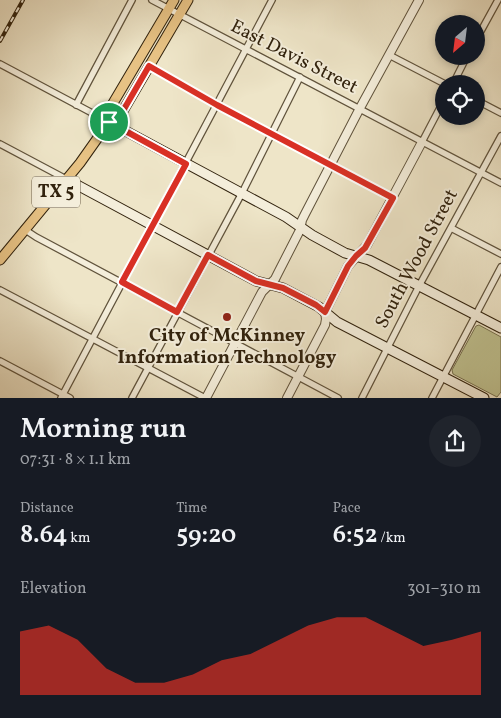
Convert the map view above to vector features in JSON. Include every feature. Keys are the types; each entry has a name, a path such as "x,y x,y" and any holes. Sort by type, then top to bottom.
{"main road":[{"name":"TX 5","path":"109,122 108,110 174,0"},
{"name":"TX 5","path":"0,260 91,148 109,122 120,116 188,0"},
{"path":"109,122 286,217 301,228 345,253 370,260 501,328"},
{"path":"66,179 256,281 283,288 316,305 337,322 442,378 484,398"}],"street":[{"path":"76,105 132,0"},
{"name":"East Davis Street","path":"152,0 501,183"},
{"path":"62,396 272,0"},
{"path":"485,24 498,0"},
{"path":"0,290 206,398 262,292 278,273 301,228 302,220 418,1"},
{"path":"389,55 435,79"},
{"path":"0,64 109,122"},
{"path":"149,66 217,105 393,198"},
{"path":"132,398 242,193 300,77"},
{"path":"485,105 501,113"},
{"path":"287,398 325,325 325,312 348,266 365,248 435,117"},
{"name":"South Wood Street","path":"362,398 419,286 501,136"},
{"path":"0,144 66,179"},
{"path":"451,228 501,254"},
{"path":"24,229 338,398"},
{"path":"432,398 501,267"},
{"path":"0,361 62,396 70,398"}],"green space":[{"path":"479,325 501,337 501,392 497,397 453,374 452,370 476,326"}],"railway":[{"path":"0,41 23,0"}],"place":[{"name":"City of McKinney Information Technology","path":"227,317"}],"route":[{"path":"149,66 217,105 393,198 365,248 348,266 325,312 316,305 279,286 256,281 208,255 177,312 122,282 186,164 109,122 120,116 149,66"}]}
